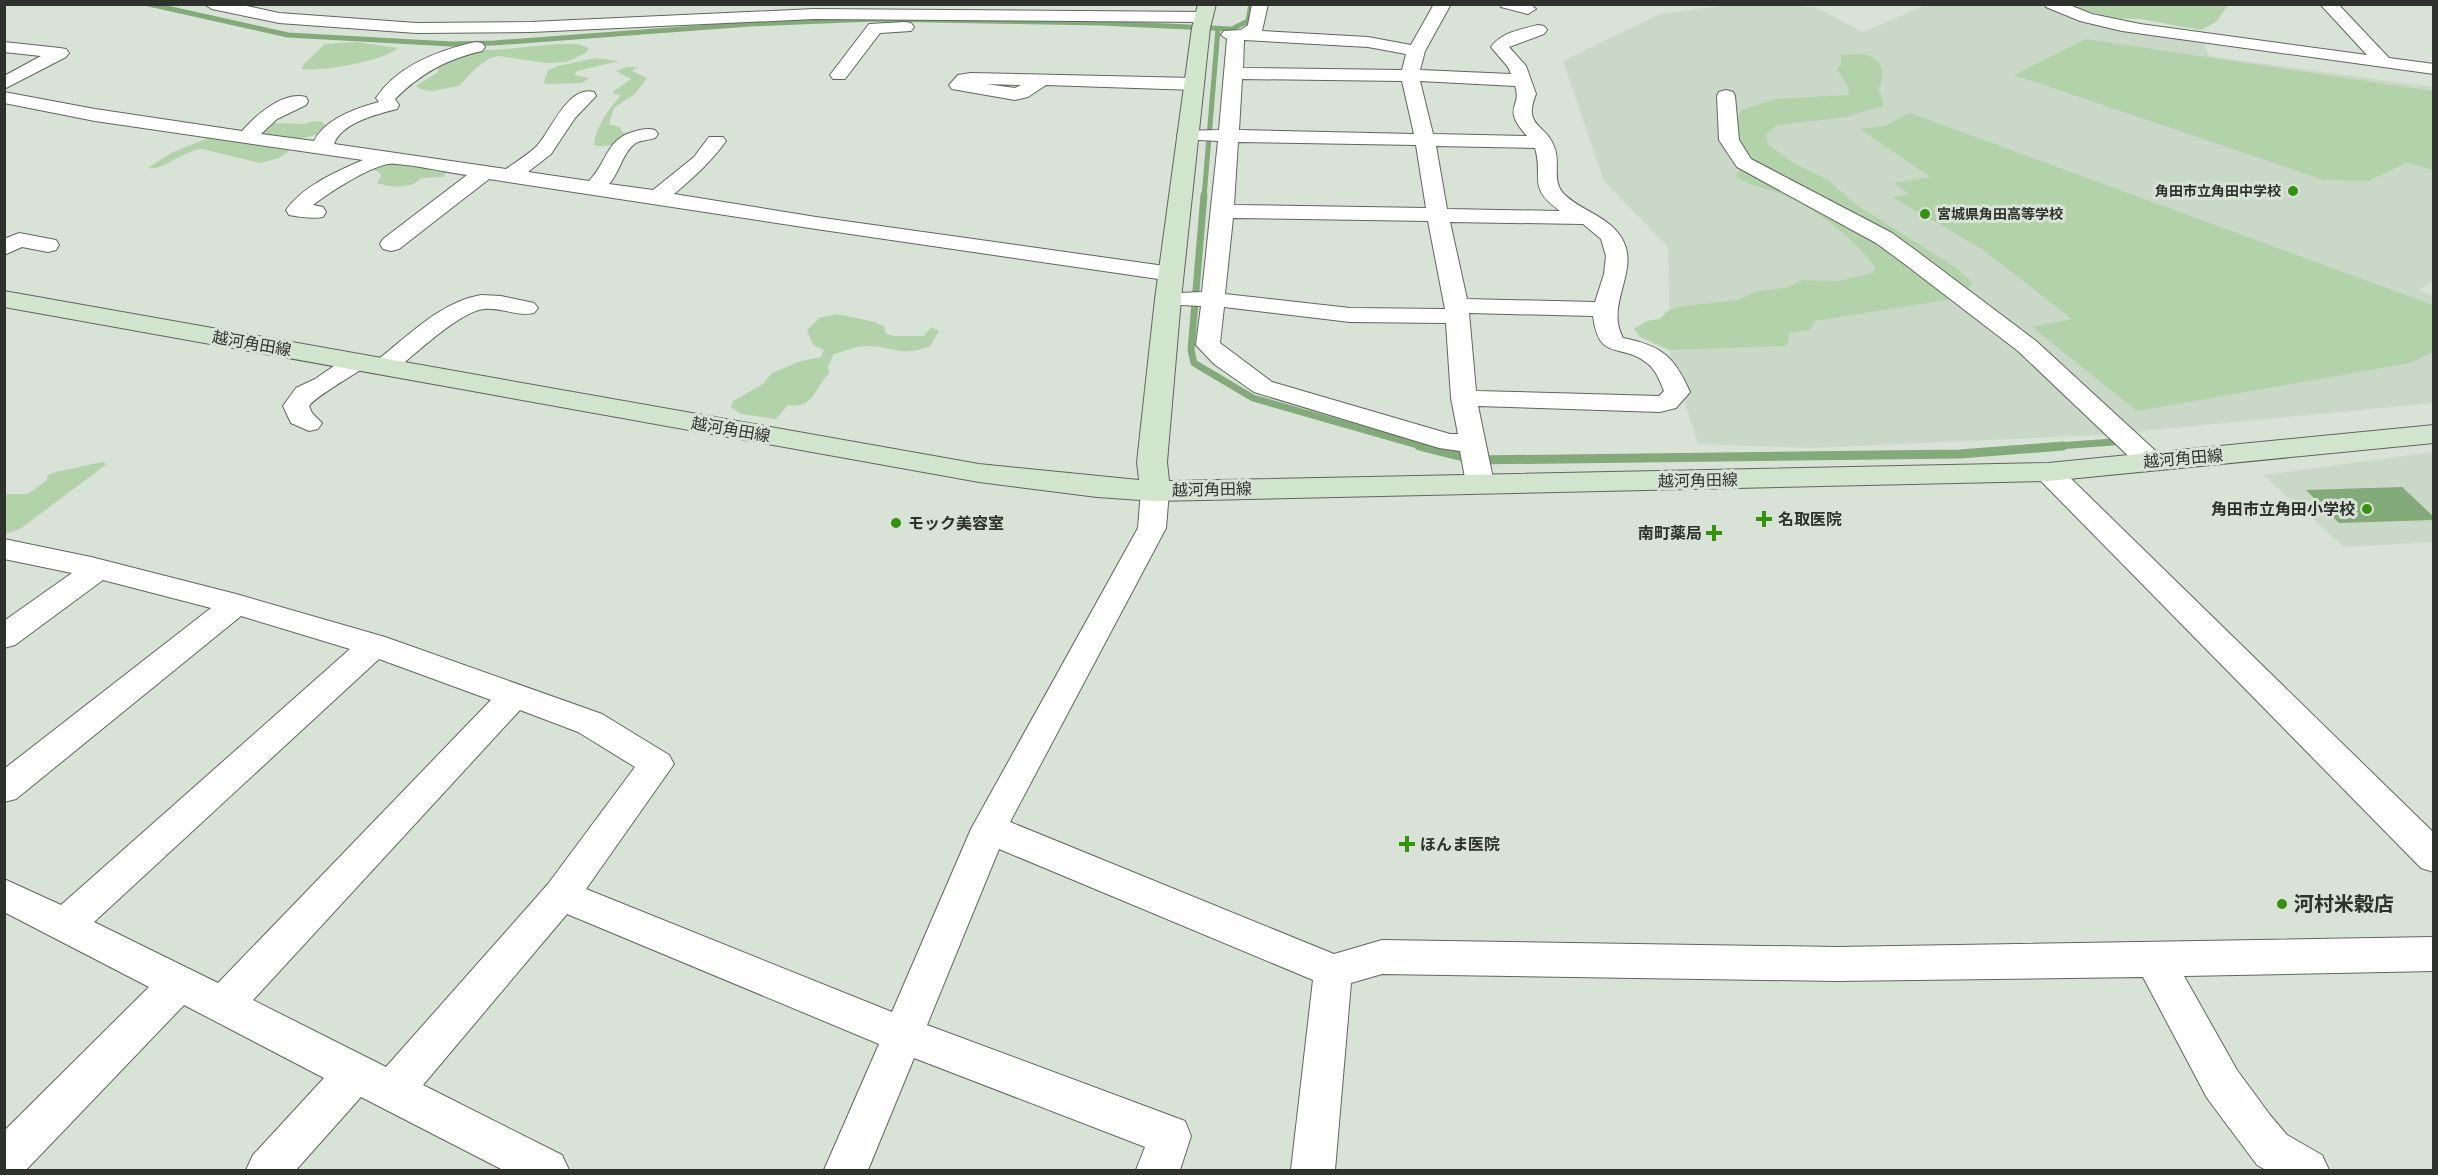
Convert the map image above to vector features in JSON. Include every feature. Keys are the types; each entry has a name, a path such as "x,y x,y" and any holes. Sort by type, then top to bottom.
{"main road":[{"path":"1155,491 1152,462 1170,286 1187,135 1204,23"},
{"name":"越河角田線","path":"4,299 979,473 1097,487 1155,491 2048,472 2433,434"}],"street":[{"path":"212,4 279,18 393,27 531,27 814,14 1037,14 1204,23 1240,35 1368,42 1416,51"},
{"path":"1240,35 1256,27 1260,4"},
{"path":"1443,4 1416,51 1410,75 1425,141 1457,311 1464,398 1480,483"},
{"path":"1507,4 1528,9"},
{"path":"2052,4 2090,19 2126,26 2433,69"},
{"path":"2328,4 2384,63"},
{"path":"531,27 554,9"},
{"path":"838,75 875,28 1009,26 1164,30 1204,23"},
{"path":"1464,398 1666,403 1677,392 1667,368 1657,357 1612,341 1605,309 1618,260 1615,247 1610,236 1558,199 1550,190 1546,180 1547,154 1542,142 1524,122 1521,110 1527,94 1522,77 1500,46 1505,41 1538,30"},
{"path":"1240,35 1232,73 1222,211 1208,345 1222,359 1263,387 1448,442 1472,443"},
{"path":"4,47 60,53 4,84"},
{"path":"324,149 324,140 336,127 365,111 390,105 385,98 404,79 429,60 477,47"},
{"path":"1232,73 1410,75 1509,79 1523,83"},
{"path":"1040,81 1195,84"},
{"path":"509,176 544,150 557,134 568,114 587,96"},
{"path":"1726,96 1729,140 1744,163 1884,238 2027,346 2150,461"},
{"path":"4,97 95,115 594,188 816,224 1170,286 1212,299 1350,315 1605,309"},
{"path":"247,138 258,124 274,111 299,102"},
{"path":"594,188 607,174 618,151 629,139 648,134"},
{"path":"1187,135 1542,142"},
{"path":"656,198 701,161 716,141"},
{"path":"315,212 297,210 309,198 339,179 385,158"},
{"path":"392,244 483,173"},
{"path":"1222,211 1587,218"},
{"path":"4,248 19,240 48,245"},
{"path":"384,367 457,312 475,303 493,302 526,308"},
{"path":"309,423 300,417 296,406 305,393 324,384 356,362"},
{"path":"2048,472 2433,857"},
{"path":"846,1170 989,829 1152,528 1155,491"},
{"path":"4,549 98,569 236,604 374,645 590,723 657,764 561,896 392,1091"},
{"path":"4,637 98,569"},
{"path":"4,789 236,604"},
{"path":"66,924 374,645"},
{"path":"223,1005 514,696"},
{"path":"989,829 1333,971 1382,957 1836,964 2433,954"},
{"path":"4,894 547,1170"},
{"path":"561,896 903,1035 1170,1136 1158,1170"},
{"path":"2154,960 2222,1084 2255,1130 2272,1150 2307,1170"},
{"path":"1313,1170 1333,971"},
{"path":"4,1162 180,983"},
{"path":"268,1170 356,1073"}],"shaded area":[{"name":"宮城県角田高等学校","path":"1786,4 1817,8 1863,32 1926,5 2041,4 2094,25 2204,42 2209,56 2433,87 2433,281 2419,290 2433,296 2433,403 2100,435 1811,448 1698,444 1670,356 1668,247 1604,181 1563,61 1660,14 1728,5"},
{"path":"2229,4 2216,22 2201,30 2140,19 2110,18 2079,8 2078,5"},
{"path":"2086,39 2433,91 2433,170 2406,163 2368,181 2324,180 2014,75"},
{"path":"356,42 398,48 391,53 366,61 322,69 302,69 303,65 325,44"},
{"path":"578,44 589,48 586,53 566,62 546,63 499,56 490,58 475,69 459,86 432,91 416,86 438,72 439,65 475,50"},
{"path":"1862,54 1874,58 1881,67 1882,77 1878,89 1883,106 1846,117 1777,125 1766,134 1768,144 1793,163 1828,180 1855,204 1955,267 1973,283 1959,298 1815,321 1810,330 1789,333 1786,346 1669,350 1640,337 1634,329 1647,321 1660,319 1666,312 1676,307 1738,300 1756,291 1785,288 1803,280 1838,281 1873,273 1875,267 1834,225 1796,201 1748,183 1736,176 1741,167 1754,165 1754,160 1744,149 1738,137 1737,124 1741,110 1776,99 1849,95 1848,86 1837,69 1841,65 1841,55"},
{"path":"595,58 619,61 577,71 574,75 589,78 582,83 546,84 544,81 548,70"},
{"path":"627,67 638,67 632,71 647,78 636,93 614,108 609,124 620,127 622,132 641,132 612,145 594,145 603,119 621,95 613,94 614,91 631,79 616,71"},
{"path":"1910,113 2433,305 2433,352 2410,363 2137,411 2032,327 2072,319 1982,249 1892,197 1909,194 1894,183 1930,177 1860,129 1885,126"},
{"path":"312,121 322,122 327,126 326,129 310,137 302,138 260,134 273,123 305,124"},
{"path":"213,136 290,148 279,158 260,163 202,149 161,166 148,168 171,153"},
{"path":"395,163 446,172 444,177 421,178 406,186 388,186 377,183 381,176 379,172 371,169 377,165"},
{"path":"837,314 875,322 884,326 886,334 894,336 924,336 931,327 939,331 930,346 911,351 867,346 834,354 828,367 829,373 813,397 803,404 788,405 776,419 741,414 731,407 733,401 763,384 772,373 801,361 821,357 824,350 813,345 807,330 819,318"},
{"name":"角田市立角田小学校","path":"2433,452 2433,542 2344,547 2263,475"},
{"path":"102,462 107,464 20,529 5,534 5,494 28,494 47,480 47,476 52,473"},
{"path":"2402,487 2433,516 2433,520 2339,523 2306,490"}],"waterway":[{"path":"149,4 288,35 451,44 494,43 750,24 874,19 1101,23 1232,29 1248,21 1251,4"},
{"path":"1204,197 1218,29"},
{"path":"1204,195 1191,350 1194,363 1253,398 1424,447"},
{"path":"2044,447 2113,442"},
{"path":"1419,446 1475,460 1960,454 2063,446"}],"place":[{"name":"角田市立角田中学校","path":"2293,191"},
{"name":"宮城県角田高等学校","path":"1925,214"},
{"name":"角田市立角田小学校","path":"2367,509"},
{"name":"名取医院","path":"1764,519"},
{"name":"モック美容室","path":"896,523"},
{"name":"南町薬局","path":"1714,533"},
{"name":"ほんま医院","path":"1407,844"},
{"name":"河村米穀店","path":"2282,904"}]}
